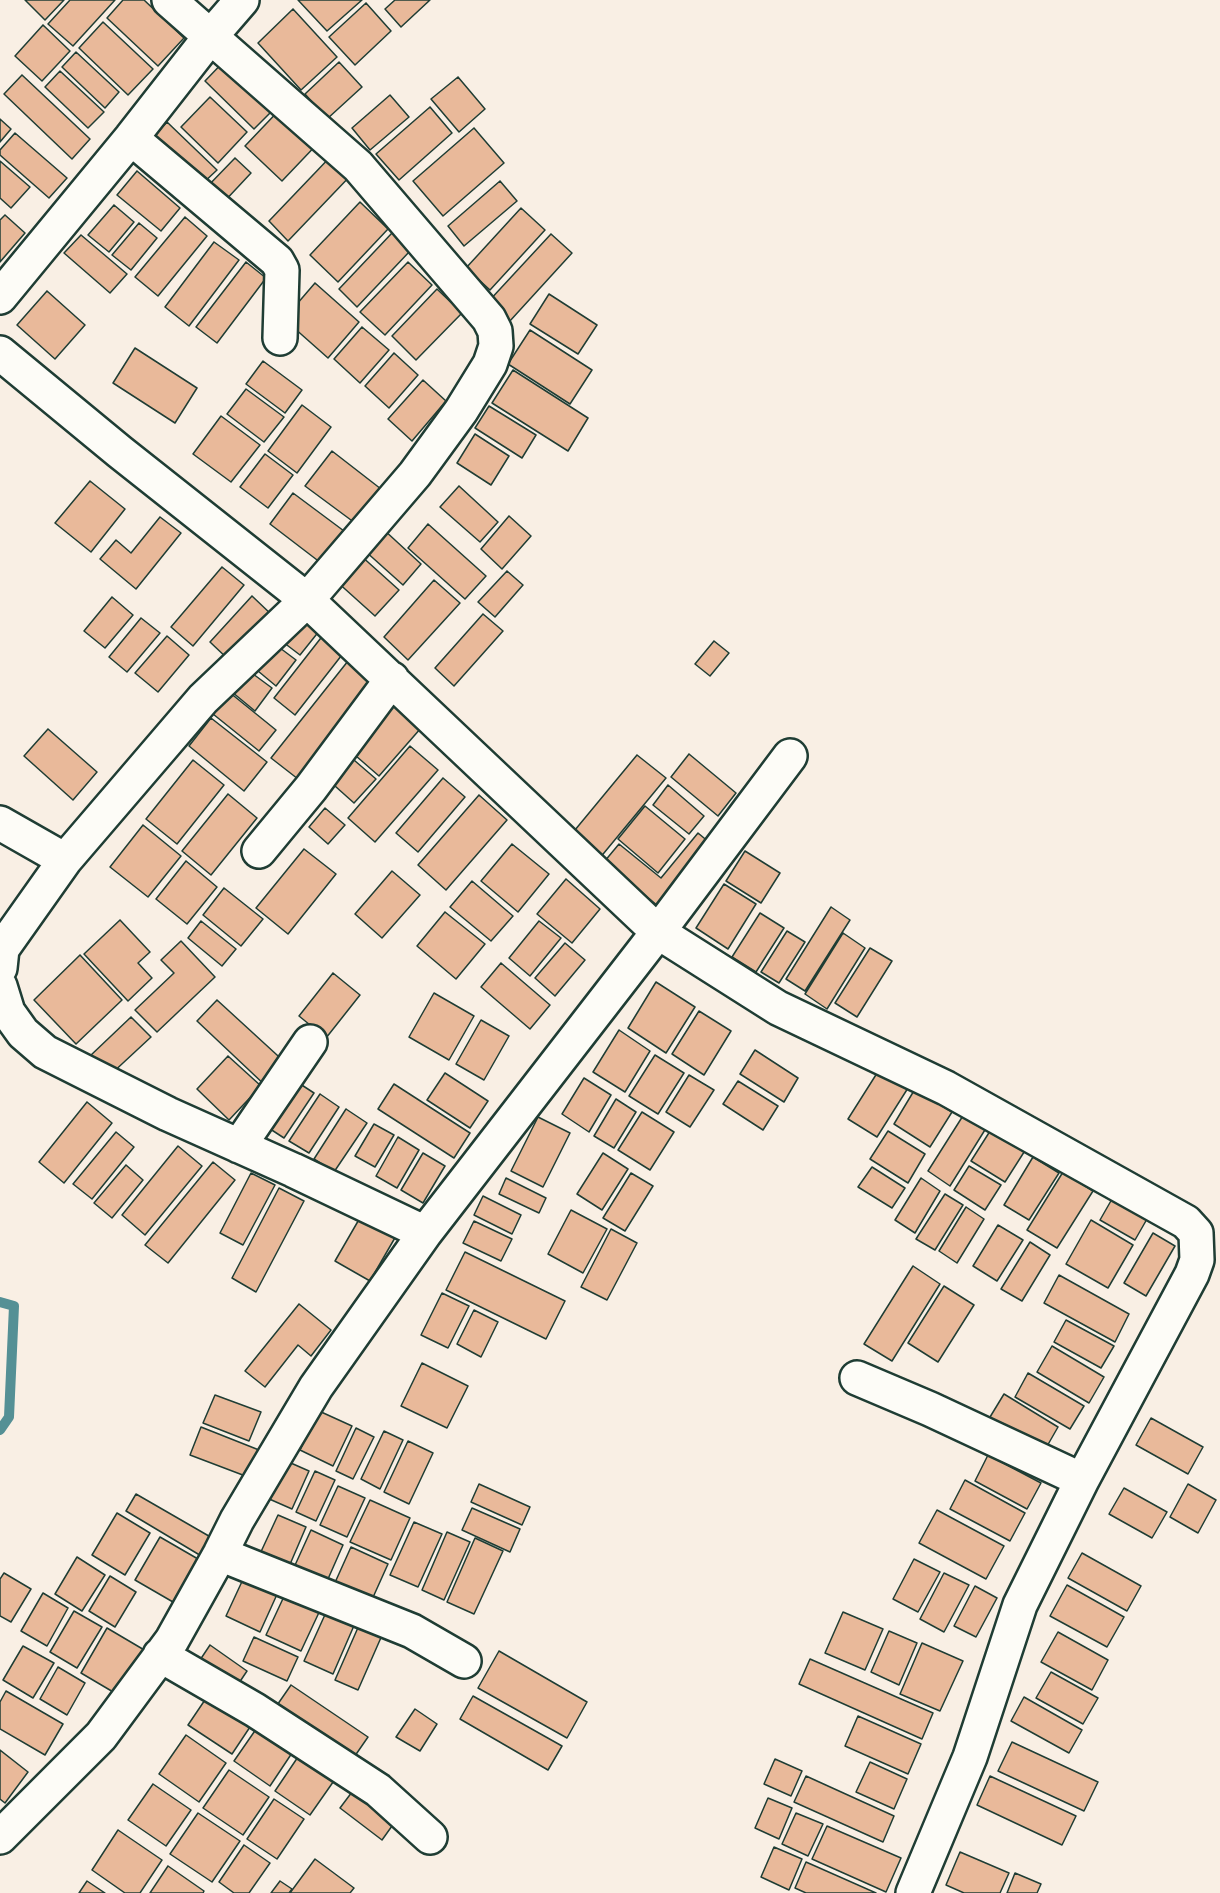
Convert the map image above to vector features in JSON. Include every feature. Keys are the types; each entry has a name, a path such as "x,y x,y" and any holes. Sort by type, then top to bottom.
{"street":[{"path":"0,968 3,949 65,860 203,699 307,600 415,474 461,411 490,364 496,346 495,331 489,319 358,166 169,0"},
{"path":"0,297 242,0"},
{"path":"131,138 277,261 282,270 280,338"},
{"path":"0,353 120,452 307,600 658,932 778,1008 945,1088 1186,1222 1196,1233 1197,1260 1192,1274 1082,1480 1020,1605 970,1757 913,1893"},
{"path":"259,851 311,789 392,679"},
{"path":"0,1837 101,1736 172,1640 237,1520 316,1387 425,1233 658,932 790,756"},
{"path":"0,823 65,860"},
{"path":"0,986 8,1012 23,1033 45,1052 168,1114 425,1233"},
{"path":"239,1146 310,1042"},
{"path":"857,1378 941,1414 1082,1480"},
{"path":"220,1554 412,1631 464,1660"},
{"path":"160,1655 255,1710 378,1790 430,1837"}],"building":[{"path":"25,0 64,0 45,20"},
{"path":"70,0 115,0 73,46 48,24"},
{"path":"123,0 144,0 184,38 158,66 107,18"},
{"path":"298,0 362,0 327,31"},
{"path":"395,0 430,0 401,27 385,9"},
{"path":"366,3 391,31 355,65 329,37"},
{"path":"293,9 337,57 301,90 258,43"},
{"path":"103,22 153,69 128,95 79,48"},
{"path":"43,25 70,51 42,81 15,56"},
{"path":"76,52 119,92 105,108 62,67"},
{"path":"230,55 280,103 254,129 205,81"},
{"path":"339,62 362,87 327,119 305,94"},
{"path":"60,71 104,112 88,128 45,87"},
{"path":"22,75 90,139 72,159 4,94"},
{"path":"458,77 485,109 459,132 431,99"},
{"path":"390,95 409,117 370,150 352,128"},
{"path":"210,97 247,132 218,163 181,127"},
{"path":"285,104 322,139 282,181 245,146"},
{"path":"430,107 452,133 399,180 376,154"},
{"path":"0,119 11,129 0,142"},
{"path":"167,122 217,170 201,185 152,138"},
{"path":"474,128 504,163 443,216 413,181"},
{"path":"15,133 67,178 49,198 0,155 0,150"},
{"path":"334,153 354,172 288,241 269,221"},
{"path":"235,158 251,173 222,204 205,189"},
{"path":"0,161 30,187 11,208 0,198"},
{"path":"137,171 180,208 161,231 117,195"},
{"path":"500,181 517,201 464,246 448,226"},
{"path":"360,202 388,229 338,282 310,255"},
{"path":"114,205 134,222 109,252 88,235"},
{"path":"521,208 545,230 490,290 466,268"},
{"path":"5,215 25,233 0,262 0,220"},
{"path":"185,217 207,236 158,296 135,277"},
{"path":"139,223 157,238 131,270 112,255"},
{"path":"392,233 410,251 357,307 339,289"},
{"path":"551,234 572,253 509,322 488,302"},
{"path":"81,235 127,274 110,293 64,253"},
{"path":"214,242 239,260 189,326 165,307"},
{"path":"246,262 266,278 217,343 196,327"},
{"path":"408,262 432,285 385,335 360,312"},
{"path":"315,283 359,322 328,358 284,319"},
{"path":"437,289 462,313 416,360 392,336"},
{"path":"47,291 85,325 55,359 17,325"},
{"path":"549,294 597,325 578,354 530,324"},
{"path":"362,327 389,350 360,383 334,359"},
{"path":"530,330 592,370 570,404 508,364"},
{"path":"135,348 197,388 175,423 113,383"},
{"path":"394,353 418,375 389,408 365,386"},
{"path":"263,361 302,390 285,413 246,384"},
{"path":"513,370 588,418 568,451 492,403"},
{"path":"423,380 446,401 412,441 388,419"},
{"path":"246,389 284,417 264,442 227,414"},
{"path":"302,405 331,427 297,473 268,451"},
{"path":"489,406 536,435 522,458 475,428"},
{"path":"221,416 260,445 231,482 193,454"},
{"path":"475,434 509,456 491,485 457,463"},
{"path":"332,451 381,489 355,523 305,486"},
{"path":"265,454 293,475 268,508 240,487"},
{"path":"90,481 125,509 91,552 55,523"},
{"path":"459,486 498,522 480,542 440,507"},
{"path":"293,493 344,531 321,563 270,524"},
{"path":"509,516 531,536 502,569 481,549"},
{"path":"160,517 181,533 136,589 100,559 116,540 131,553"},
{"path":"428,524 486,576 465,599 408,548"},
{"path":"383,529 421,564 403,585 364,550"},
{"path":"359,554 399,590 375,616 335,580"},
{"path":"222,567 244,585 193,646 171,627"},
{"path":"507,571 523,585 495,617 478,602"},
{"path":"434,580 460,603 408,660 384,637"},
{"path":"252,596 273,616 230,661 210,642"},
{"path":"112,597 133,615 105,648 84,631"},
{"path":"299,613 320,630 300,655 279,639"},
{"path":"483,614 503,631 454,686 435,668"},
{"path":"141,618 160,633 127,672 109,657"},
{"path":"324,634 345,651 295,715 274,698"},
{"path":"167,636 189,655 158,692 135,673"},
{"path":"714,641 729,653 710,676 695,664"},
{"path":"272,642 296,660 276,686 252,666"},
{"path":"348,661 374,682 298,779 271,758"},
{"path":"249,671 272,688 255,711 232,692"},
{"path":"229,692 276,730 259,751 213,714"},
{"path":"390,701 421,728 379,776 348,749"},
{"path":"211,718 267,762 244,791 189,746"},
{"path":"48,729 97,772 73,800 24,756"},
{"path":"410,746 438,770 375,842 348,818"},
{"path":"347,754 376,779 354,803 326,778"},
{"path":"689,754 736,793 718,816 671,777"},
{"path":"637,755 666,778 599,859 570,836"},
{"path":"193,760 224,785 177,844 146,819"},
{"path":"443,778 465,797 418,852 396,833"},
{"path":"668,785 704,816 689,834 653,805"},
{"path":"228,794 257,818 211,875 182,851"},
{"path":"479,795 507,820 446,890 418,865"},
{"path":"645,806 685,839 658,873 618,839"},
{"path":"325,808 345,825 328,844 309,827"},
{"path":"143,825 181,856 148,897 110,867"},
{"path":"698,833 710,843 658,906 604,862 619,844 661,878"},
{"path":"512,844 549,874 518,912 481,881"},
{"path":"304,849 336,874 288,934 256,908"},
{"path":"745,851 780,873 761,903 726,881"},
{"path":"186,861 217,887 187,924 156,899"},
{"path":"392,871 420,895 382,938 355,914"},
{"path":"566,879 600,909 572,943 537,914"},
{"path":"472,881 513,916 491,941 450,907"},
{"path":"724,884 756,904 728,949 696,928"},
{"path":"224,888 263,919 241,946 203,915"},
{"path":"831,907 850,920 805,991 786,979"},
{"path":"445,912 485,944 456,979 417,946"},
{"path":"760,913 784,928 756,972 732,957"},
{"path":"120,920 150,952 138,963 152,978 128,1001 84,954"},
{"path":"201,921 236,949 222,966 188,938"},
{"path":"539,921 561,938 530,976 509,958"},
{"path":"787,931 805,942 779,983 761,972"},
{"path":"843,933 865,948 827,1009 805,994"},
{"path":"181,941 215,977 157,1032 135,1010 174,973 161,960"},
{"path":"565,943 585,960 555,996 535,978"},
{"path":"870,948 892,961 857,1017 835,1003"},
{"path":"80,955 122,1000 76,1044 34,1000"},
{"path":"501,963 550,1005 530,1029 481,987"},
{"path":"333,973 360,995 326,1038 299,1016"},
{"path":"656,982 695,1007 666,1053 628,1028"},
{"path":"434,993 474,1016 449,1060 409,1037"},
{"path":"217,1000 289,1066 268,1088 197,1021"},
{"path":"699,1011 731,1031 704,1075 672,1054"},
{"path":"131,1017 151,1037 109,1076 90,1056"},
{"path":"481,1020 509,1036 484,1080 456,1064"},
{"path":"619,1030 650,1051 625,1092 593,1072"},
{"path":"755,1050 798,1078 784,1102 740,1074"},
{"path":"655,1055 684,1073 658,1114 629,1096"},
{"path":"228,1056 261,1086 229,1120 197,1089"},
{"path":"879,1070 908,1088 877,1137 848,1119"},
{"path":"445,1073 488,1101 470,1128 427,1100"},
{"path":"689,1075 714,1090 690,1127 666,1112"},
{"path":"291,1078 314,1093 284,1138 261,1123"},
{"path":"584,1078 611,1095 589,1132 562,1114"},
{"path":"738,1081 778,1106 763,1130 723,1104"},
{"path":"394,1084 470,1133 454,1158 378,1109"},
{"path":"915,1089 952,1112 930,1147 894,1124"},
{"path":"320,1094 339,1107 309,1153 289,1141"},
{"path":"616,1099 636,1112 614,1148 594,1136"},
{"path":"87,1102 112,1123 64,1183 39,1162"},
{"path":"346,1109 367,1123 334,1172 314,1159"},
{"path":"966,1111 988,1125 950,1186 928,1171"},
{"path":"642,1112 674,1132 650,1170 618,1150"},
{"path":"538,1117 570,1133 543,1187 511,1171"},
{"path":"374,1124 394,1135 375,1167 355,1156"},
{"path":"992,1128 1026,1149 1005,1182 971,1161"},
{"path":"888,1131 925,1154 908,1183 870,1159"},
{"path":"116,1132 134,1147 92,1199 73,1184"},
{"path":"398,1137 419,1150 397,1188 376,1176"},
{"path":"178,1146 202,1166 145,1235 122,1215"},
{"path":"423,1153 445,1166 423,1203 401,1190"},
{"path":"603,1153 628,1169 602,1210 577,1194"},
{"path":"1033,1157 1059,1173 1029,1220 1004,1205"},
{"path":"213,1162 235,1180 168,1263 145,1245"},
{"path":"126,1165 143,1180 112,1218 94,1203"},
{"path":"969,1166 1001,1185 985,1210 954,1190"},
{"path":"872,1167 905,1188 892,1208 858,1187"},
{"path":"1063,1172 1093,1191 1057,1248 1027,1230"},
{"path":"251,1173 275,1185 243,1245 220,1233"},
{"path":"631,1173 653,1186 625,1231 603,1218"},
{"path":"506,1178 546,1198 539,1213 499,1194"},
{"path":"921,1178 940,1191 915,1233 895,1220"},
{"path":"279,1188 304,1201 256,1292 232,1278"},
{"path":"1116,1192 1151,1212 1135,1240 1100,1220"},
{"path":"945,1194 963,1205 935,1250 916,1239"},
{"path":"483,1196 521,1215 512,1234 474,1215"},
{"path":"966,1207 984,1219 957,1263 939,1251"},
{"path":"571,1210 607,1229 583,1273 548,1254"},
{"path":"361,1216 396,1236 370,1281 335,1261"},
{"path":"1091,1220 1133,1245 1108,1288 1066,1264"},
{"path":"474,1221 512,1239 501,1261 463,1243"},
{"path":"998,1225 1023,1240 997,1281 973,1266"},
{"path":"611,1229 637,1243 607,1300 581,1287"},
{"path":"1153,1233 1175,1246 1146,1296 1124,1283"},
{"path":"1030,1242 1050,1255 1022,1301 1001,1289"},
{"path":"465,1252 565,1301 546,1339 446,1290"},
{"path":"913,1266 940,1284 892,1361 864,1344"},
{"path":"1059,1275 1129,1314 1115,1342 1044,1303"},
{"path":"944,1286 974,1305 938,1362 908,1343"},
{"path":"442,1293 469,1306 448,1348 421,1335"},
{"path":"299,1304 331,1330 311,1356 298,1345 265,1387 245,1371"},
{"path":"474,1310 498,1322 481,1357 457,1344"},
{"path":"1066,1320 1114,1346 1101,1368 1054,1342"},
{"path":"1052,1346 1104,1377 1089,1403 1037,1372"},
{"path":"422,1363 468,1386 447,1428 401,1406"},
{"path":"1028,1373 1084,1406 1070,1429 1015,1397"},
{"path":"1004,1394 1058,1427 1042,1455 987,1422"},
{"path":"215,1395 261,1412 249,1441 203,1423"},
{"path":"319,1411 352,1426 333,1466 300,1450"},
{"path":"1151,1418 1203,1447 1188,1474 1136,1445"},
{"path":"201,1427 259,1450 248,1477 190,1455"},
{"path":"356,1428 374,1437 353,1479 336,1471"},
{"path":"384,1431 403,1440 380,1489 361,1479"},
{"path":"408,1441 433,1453 409,1504 384,1492"},
{"path":"988,1455 1041,1483 1027,1509 975,1481"},
{"path":"284,1460 309,1471 292,1509 267,1498"},
{"path":"315,1471 335,1480 316,1521 296,1512"},
{"path":"965,1480 1025,1513 1010,1541 950,1509"},
{"path":"479,1484 530,1507 522,1525 471,1502"},
{"path":"1188,1484 1216,1500 1198,1533 1170,1517"},
{"path":"338,1486 365,1498 347,1537 320,1525"},
{"path":"1124,1488 1167,1512 1152,1538 1109,1514"},
{"path":"136,1494 214,1539 203,1557 126,1511"},
{"path":"370,1500 410,1518 391,1560 350,1542"},
{"path":"472,1508 520,1529 510,1552 462,1530"},
{"path":"937,1510 1004,1546 986,1579 919,1543"},
{"path":"117,1513 150,1533 125,1575 92,1555"},
{"path":"278,1515 306,1527 288,1569 259,1556"},
{"path":"414,1522 442,1534 418,1587 390,1575"},
{"path":"311,1530 343,1545 324,1588 291,1574"},
{"path":"447,1532 470,1542 444,1600 422,1590"},
{"path":"160,1537 198,1559 173,1602 135,1580"},
{"path":"475,1538 503,1551 474,1614 447,1602"},
{"path":"351,1547 388,1564 370,1604 333,1587"},
{"path":"1082,1553 1141,1586 1127,1611 1068,1578"},
{"path":"77,1557 105,1575 82,1611 55,1594"},
{"path":"914,1559 940,1572 918,1612 893,1599"},
{"path":"4,1573 31,1589 11,1622 0,1616 0,1579"},
{"path":"944,1573 969,1585 944,1632 920,1619"},
{"path":"245,1575 279,1590 260,1632 226,1616"},
{"path":"110,1576 136,1592 115,1627 89,1611"},
{"path":"1067,1585 1124,1617 1107,1647 1050,1616"},
{"path":"975,1586 997,1598 976,1637 954,1626"},
{"path":"287,1590 322,1606 301,1651 266,1635"},
{"path":"43,1593 68,1608 47,1646 21,1631"},
{"path":"328,1608 356,1621 333,1674 304,1661"},
{"path":"74,1611 102,1627 77,1668 50,1652"},
{"path":"843,1612 883,1629 865,1670 825,1653"},
{"path":"360,1623 383,1633 358,1690 335,1680"},
{"path":"107,1628 146,1651 120,1696 81,1673"},
{"path":"889,1631 917,1643 899,1685 871,1672"},
{"path":"1058,1632 1108,1660 1092,1690 1041,1662"},
{"path":"254,1637 298,1657 287,1681 243,1661"},
{"path":"922,1643 963,1661 940,1711 900,1694"},
{"path":"210,1645 247,1671 233,1692 196,1666"},
{"path":"23,1646 54,1663 33,1698 3,1680"},
{"path":"499,1651 587,1702 567,1738 478,1688"},
{"path":"810,1659 933,1713 922,1739 799,1684"},
{"path":"58,1667 85,1683 67,1715 40,1699"},
{"path":"1051,1672 1098,1698 1083,1724 1036,1698"},
{"path":"291,1685 368,1737 350,1763 273,1711"},
{"path":"6,1691 63,1724 45,1755 0,1729 0,1702"},
{"path":"211,1691 254,1721 232,1754 188,1725"},
{"path":"473,1696 562,1746 548,1770 460,1719"},
{"path":"1024,1697 1082,1730 1069,1753 1011,1721"},
{"path":"415,1709 437,1724 420,1751 396,1737"},
{"path":"858,1716 921,1744 908,1774 845,1746"},
{"path":"261,1722 296,1747 270,1786 234,1761"},
{"path":"186,1735 226,1763 199,1802 159,1774"},
{"path":"1012,1742 1098,1782 1084,1811 998,1771"},
{"path":"0,1750 28,1772 5,1803 0,1799"},
{"path":"302,1751 338,1775 310,1815 275,1791"},
{"path":"775,1759 802,1771 791,1796 764,1784"},
{"path":"870,1762 907,1779 894,1809 856,1792"},
{"path":"229,1770 269,1797 243,1835 203,1808"},
{"path":"806,1776 894,1816 883,1842 794,1802"},
{"path":"990,1776 1076,1816 1062,1845 977,1805"},
{"path":"153,1784 191,1810 166,1846 128,1820"},
{"path":"355,1788 397,1819 382,1840 340,1808"},
{"path":"768,1798 792,1808 779,1839 755,1828"},
{"path":"274,1799 304,1819 277,1859 247,1839"},
{"path":"198,1813 240,1841 212,1882 170,1854"},
{"path":"796,1813 823,1824 808,1856 782,1844"},
{"path":"827,1826 901,1858 886,1892 812,1859"},
{"path":"118,1830 162,1860 140,1893 125,1893 92,1870"},
{"path":"244,1845 270,1863 249,1893 234,1893 219,1882"},
{"path":"774,1847 802,1859 789,1890 761,1877"},
{"path":"960,1852 1009,1873 1000,1893 964,1893 946,1885"},
{"path":"315,1859 354,1888 350,1893 290,1893"},
{"path":"806,1862 876,1893 806,1893 795,1888"},
{"path":"168,1866 204,1891 203,1893 150,1893"},
{"path":"1015,1873 1041,1884 1037,1893 1007,1893"},
{"path":"87,1881 105,1893 79,1893"},
{"path":"280,1881 292,1889 289,1893 271,1893"}],"waterway":[{"path":"0,1302 14,1306 9,1417 0,1430"}]}
